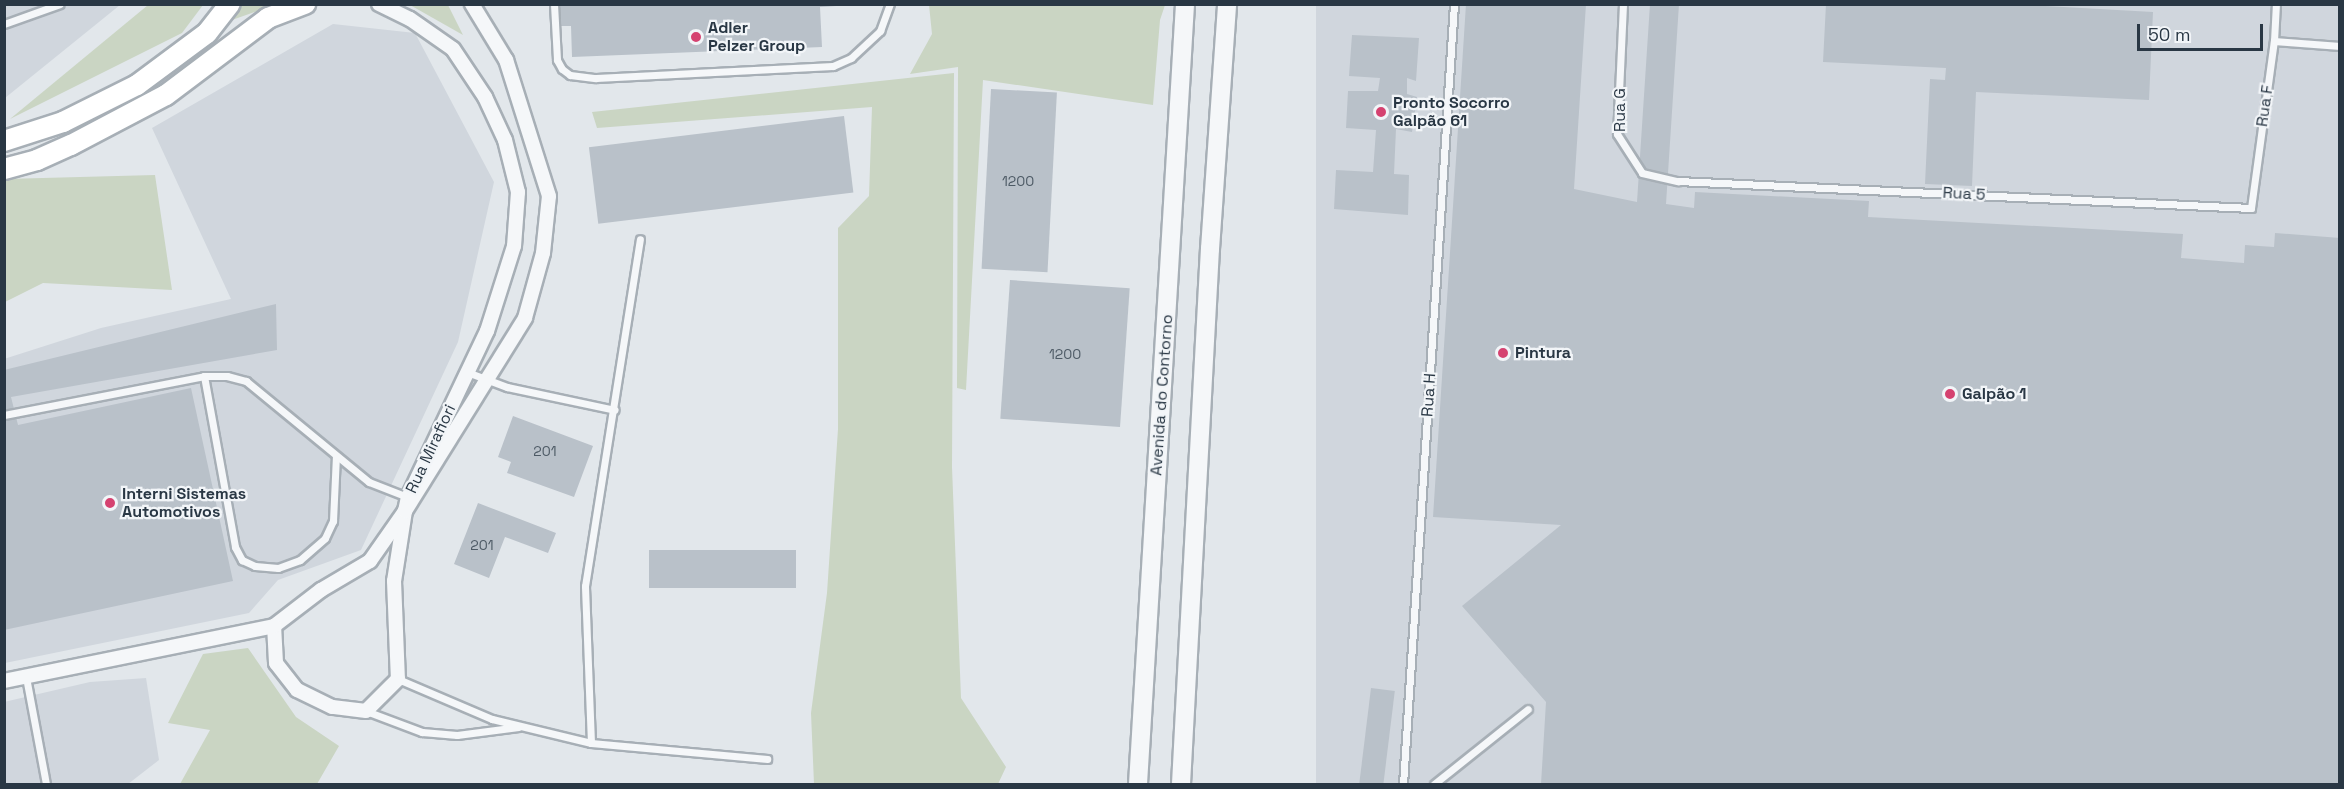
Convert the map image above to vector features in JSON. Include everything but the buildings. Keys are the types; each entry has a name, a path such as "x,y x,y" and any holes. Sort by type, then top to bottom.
{"main road":[{"path":"4,141 63,122 137,85 207,33 230,4"},
{"path":"4,169 37,160 71,145 166,95 268,18 305,4"}],"street":[{"name":"Rua Mirafiori","path":"379,4 410,19 453,49 485,97 505,140 518,192 514,246 487,331 408,502"},
{"name":"Rua Mirafiori","path":"408,502 525,318 543,253 549,196 506,60 472,4"},
{"name":"Avenida do Contorno","path":"1137,784 1185,4"},
{"path":"1181,784 1209,261 1227,4"},
{"path":"4,681 274,626 321,590 370,561 408,502"},
{"path":"274,626 276,663 297,690 332,707 366,711 398,679 394,581 408,502"}],"lane":[{"path":"4,24 60,4"},
{"path":"555,4 557,60 562,69 570,75 597,78 833,66 851,58 880,31 890,4"},
{"name":"Rua H","path":"1403,784 1454,4"},
{"name":"Rua G","path":"1623,4 1617,134 1642,173 1678,181"},
{"name":"Rua F","path":"2251,208 2274,41 2276,4"},
{"path":"2274,41 2340,46"},
{"name":"Rua 5","path":"1678,181 2251,208"},
{"path":"591,743 585,586 615,410 640,239"},
{"path":"467,372 486,381 615,410"},
{"path":"4,415 204,376 227,376 246,381 369,482 408,502"},
{"path":"204,376 235,547 242,560 255,566 278,568 300,560 325,538 333,520 336,456"},
{"path":"26,677 46,784"},
{"path":"398,679 492,719 591,743 767,759"},
{"path":"1434,784 1528,709"},
{"path":"366,711 422,732 457,735 523,727"}],"shaded area":[{"path":"5,5 120,5 5,98"},
{"path":"1316,5 2339,5 2339,784 1316,784"},
{"path":"333,24 415,33 494,182 458,342 361,550 278,580 249,613 5,663 4,359 101,328 231,299 152,128"},
{"path":"146,678 159,760 128,784 5,784 4,702 90,682"}],"green space":[{"path":"243,4 274,4 274,5 232,20"},
{"path":"148,5 203,5 182,33 10,119"},
{"path":"410,5 448,5 463,35"},
{"path":"929,5 1165,5 1160,20 1153,105 983,80 966,390 957,388 958,67 910,74 932,34"},
{"path":"954,73 952,467 961,698 1006,767 998,784 814,784 811,713 827,593 838,429 838,228 869,196 872,107 597,128 592,112"},
{"path":"155,175 172,290 43,283 5,302 5,179"},
{"path":"248,648 296,717 339,746 317,784 180,784 210,730 168,723 203,654"}],"place":[{"name":"Adler Pelzer Group","path":"696,37"},
{"name":"Pronto Socorro Galpão 61","path":"1381,112"},
{"name":"Pintura","path":"1503,353"},
{"name":"Galpão 1","path":"1950,394"},
{"name":"Interni Sistemas Automotivos","path":"110,503"}]}
